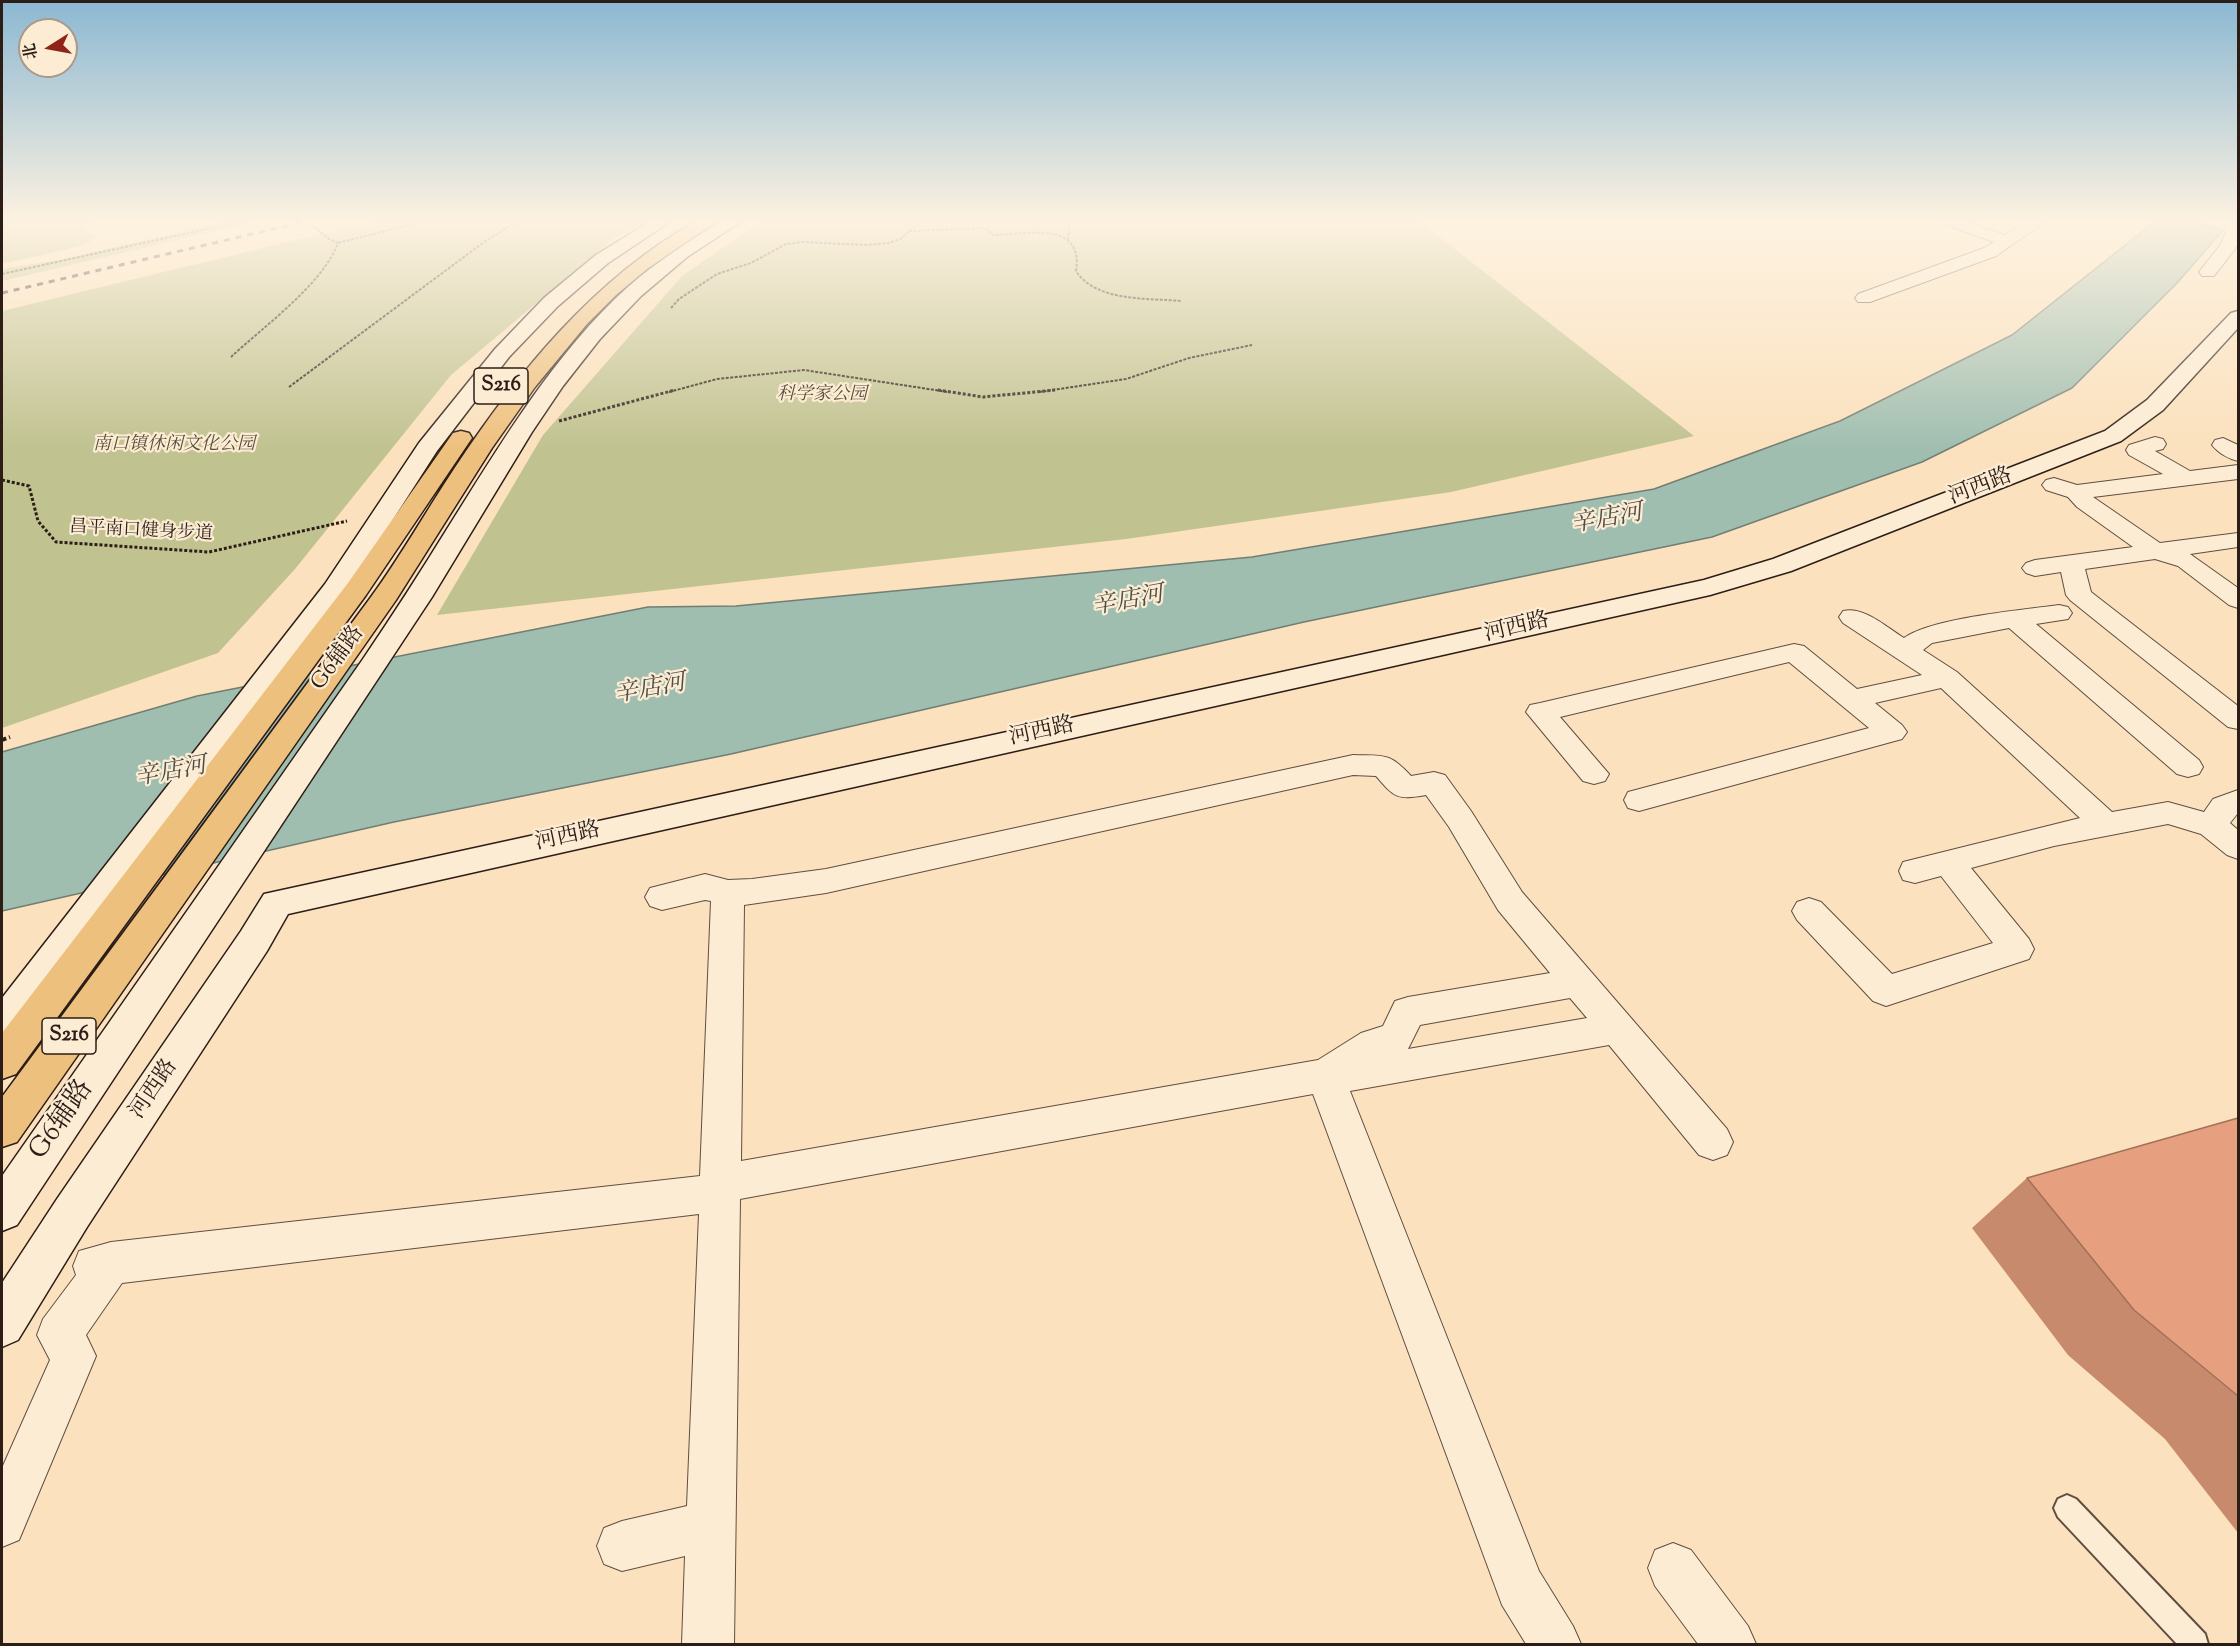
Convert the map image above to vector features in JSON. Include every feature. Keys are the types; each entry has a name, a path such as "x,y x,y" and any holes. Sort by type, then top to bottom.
{"main road":[{"name":"G6辅路","path":"347,589 525,353 578,298"},
{"name":"G6辅路","path":"2,1130 389,589 481,447 550,354 603,298"},
{"name":"S216","path":"2,1062 79,944"}],"street":[{"name":"S216","path":"347,589 386,512 427,448 502,353 555,298"},
{"name":"S216","path":"521,432 576,355 628,298"},
{"name":"河西路","path":"2,1324 72,1213 254,941 276,903 1710,587 1782,565 2113,436 2155,405 2238,317"},
{"name":"G6辅路","path":"2,1211 186,943 423,589 521,432"},
{"path":"2155,444 2137,450 2186,478"},
{"path":"2238,472 2065,488 2153,550 2187,561 2238,600"},
{"path":"2035,568 2238,540"},
{"path":"2071,562 2079,595 2238,720"},
{"path":"79,944 347,589"},
{"path":"1904,651 1923,637 1977,625 2059,613"},
{"path":"1852,617 1947,678 2106,824"},
{"path":"2014,619 2188,767"},
{"path":"1594,774 1540,712 1794,652 1892,732 1639,800"},
{"path":"1852,699 1947,678"},
{"path":"662,897 705,887 728,893 826,881 1353,765 1384,766 1404,788 1434,783 1460,819 1510,901 1713,1142"},
{"path":"2212,826 2224,807 2238,801"},
{"path":"1915,871 2054,834 2168,813 2212,826 2238,847"},
{"path":"1809,911 1886,991 2018,949 1948,862"},
{"path":"708,1644 728,893"},
{"name":"S216","path":"2,1026 79,944"},
{"path":"1325,1075 1374,1044 1395,1039 1408,1012 1578,982"},
{"path":"2,1523 74,1356 59,1335 102,1264 701,1195 747,1178 1325,1075 1362,1074 1616,1028"},
{"path":"1325,1075 1520,1587 1555,1644"},
{"path":"622,1546 711,1525"},
{"path":"1673,1568 1730,1644"}],"lane":[{"path":"2067,1508 2195,1644"}],"path":[{"path":"231,357 296,298"},
{"path":"289,387 409,298"},
{"path":"670,308 681,298"},
{"path":"1134,298 1181,301"},
{"path":"521,432 717,379 804,370 983,397 1067,389 1126,379 1189,358 1252,345"},
{"name":"昌平南口健身步道","path":"2,480 29,486 35,499 35,517 43,531 56,542 209,552 386,512"},
{"path":"2,740 10,737"}],"green space":[{"name":"南口镇休闲文化公园","path":"57,298 543,298 451,375 295,569 218,653 2,728 2,311"},
{"name":"科学家公园","path":"663,298 1517,298 1694,436 1451,492 1126,539 437,615 543,435"}],"water":[{"name":"辛店河","path":"2059,298 2162,298 2072,388 1922,462 1712,537 1304,622 731,754 394,822 2,911 2,752 197,696 648,607 736,606 1252,557 1654,489 1840,421 2012,335"}],"building":[{"path":"2238,1118 2238,1396 2134,1310 2027,1178"}]}
